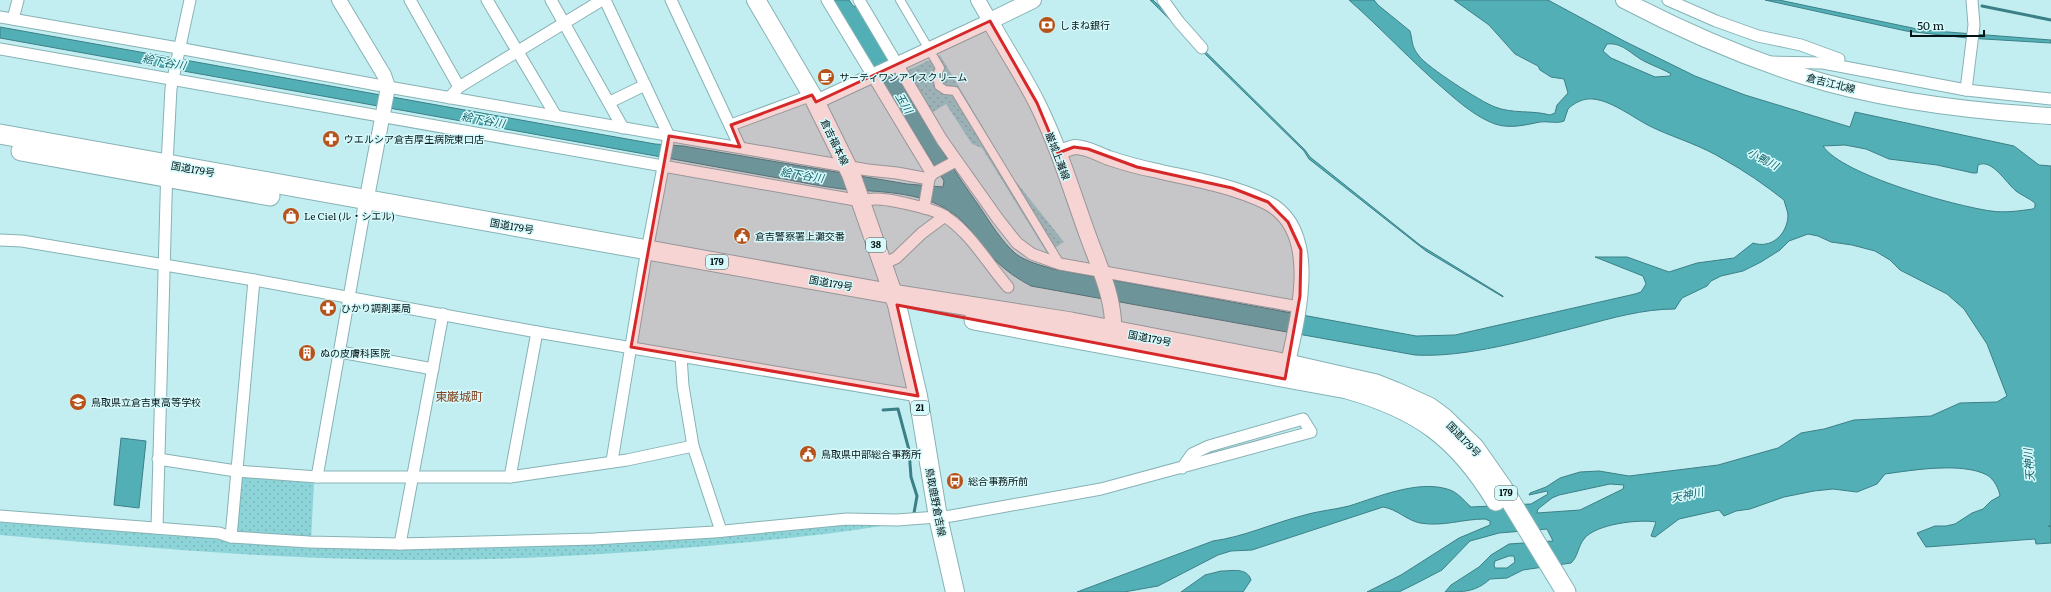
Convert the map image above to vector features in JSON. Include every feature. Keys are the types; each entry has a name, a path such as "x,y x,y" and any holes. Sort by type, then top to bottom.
{"highway":[{"name":"国道179号","path":"0,134 167,171"},
{"name":"国道179号","path":"0,147 167,171 895,300 1113,330 1288,363 1376,384 1429,407 1461,433 1488,465 1566,592"},
{"name":"国道179号","path":"1288,363 1347,389 1367,395 1410,412 1444,436 1465,457 1493,497 1551,592"}],"main road":[{"name":"倉吉福本線","path":"756,0 814,98 849,170 895,300"},
{"path":"990,21 1033,0"},
{"name":"倉吉江北線","path":"1624,0 1671,24 1763,62 1838,85 1900,99 1964,108 2051,116"},
{"name":"巌城上灘線","path":"990,21 1037,103 1058,153 1102,273 1113,330"},
{"name":"鳥取鹿野倉吉線","path":"895,300 918,396 939,520 956,592"}],"street":[{"path":"14,19 18,0"},
{"path":"156,528 167,171 173,76 177,52 190,0"},
{"path":"317,477 387,91 384,75 340,0"},
{"path":"410,0 459,87"},
{"path":"487,0 556,116"},
{"path":"551,0 610,102 623,128"},
{"path":"449,98 459,87 602,0"},
{"path":"605,0 645,85 668,139 630,347 612,461"},
{"path":"671,0 731,125 740,147"},
{"path":"827,0 875,76 930,176 924,208"},
{"path":"859,0 896,66 956,161 1017,243 1032,254 1060,264 1102,273 1299,309"},
{"path":"900,0 940,68 937,75 939,86 945,90 955,91 1060,264"},
{"path":"731,125 875,76 929,48 990,21 978,0"},
{"path":"1163,0 1179,22 1202,48"},
{"path":"1668,0 1716,21 1758,36 1801,45 1821,54 1840,60 1850,68"},
{"path":"1966,90 1974,25 1972,0"},
{"path":"0,17 387,91 449,98 556,116 623,128 668,139 740,147 849,170 930,176 956,161"},
{"path":"0,49 173,76 860,198 882,198 924,208 944,216 957,224 1008,287"},
{"path":"1763,62 1823,63 1966,90 2051,99"},
{"path":"610,102 645,85"},
{"path":"1058,153 1074,147 1088,149 1137,166 1232,188 1268,202 1288,222 1297,236 1300,250 1301,264 1299,309 1288,363"},
{"path":"882,264 896,258 922,233 944,216"},
{"path":"0,240 22,240 164,264 537,332 918,396"},
{"path":"231,537 254,280"},
{"path":"400,544 414,478 443,314"},
{"path":"510,477 537,332"},
{"path":"340,352 433,369"},
{"path":"681,356 683,386 693,446 721,531"},
{"path":"0,516 219,533 231,537 309,542 400,544 594,539 721,531 848,519 939,520 1101,489 1182,468 1310,432 1303,419 1270,428 1209,446 1192,454 1182,468"},
{"path":"158,459 236,471 317,477 510,477 612,461 693,446"}],"highlighted area":[{"path":"990,21 1037,103 1058,153 1074,147 1088,149 1137,167 1232,188 1268,202 1288,222 1301,250 1300,296 1285,379 897,305 918,396 631,347 669,136 740,147 731,125 812,95 816,102"}],"shaded area":[{"path":"940,55 1013,178 1064,242 1047,253 982,148 972,144 946,104 930,114 906,71"},
{"path":"245,474 314,482 311,540 239,535 235,529 240,479"},
{"path":"846,520 888,525 812,536 684,548 548,557 457,560 366,559 241,554 0,535 0,521 431,546"}],"water":[{"path":"832,0 849,0 853,6 857,7 916,108 962,182 1001,237 1020,257 1053,269 1416,336 1455,335 1641,292 1646,284 1643,276 1595,257 1627,257 1669,272 1697,263 1734,258 1753,243 1766,244 1777,239 1785,229 1788,212 1784,200 1739,168 1707,150 1656,129 1609,103 1593,99 1582,100 1568,109 1564,121 1561,122 1540,122 1506,126 1495,124 1481,118 1456,100 1420,68 1349,0 1374,0 1410,31 1413,44 1419,56 1432,68 1467,92 1488,104 1502,109 1550,115 1555,113 1557,105 1568,93 1564,79 1551,77 1540,70 1538,66 1515,54 1489,25 1454,0 1548,0 1624,41 1695,76 1745,95 1850,127 1855,112 2014,146 2039,165 2051,166 2051,526 2048,526 2051,527 2051,543 2036,544 2035,539 1926,547 1917,533 1935,526 1955,524 1972,513 1983,509 1991,501 2000,496 1996,484 1987,475 1977,471 1964,469 1937,468 1885,474 1877,484 1857,492 1833,489 1814,491 1784,497 1724,516 1719,510 1679,519 1655,537 1651,536 1656,522 1639,521 1607,526 1590,534 1584,539 1571,563 1523,570 1507,578 1490,579 1480,587 1463,591 1445,592 1451,585 1479,567 1491,555 1509,544 1553,541 1547,529 1499,533 1470,541 1442,570 1399,592 1367,592 1401,575 1459,538 1490,525 1490,521 1485,519 1437,524 1420,523 1410,520 1393,510 1383,507 1252,550 1231,551 1218,555 1158,586 1124,592 1077,592 1213,541 1246,533 1307,514 1349,506 1385,494 1410,488 1435,487 1451,490 1471,507 1531,504 1548,494 1547,491 1529,495 1530,493 1546,487 1560,478 1580,472 1599,471 1629,476 1718,465 1778,448 1801,433 1824,429 1854,420 1931,416 1960,403 1997,402 2007,396 1987,344 1964,309 1947,294 1900,270 1890,260 1875,251 1852,245 1831,242 1818,236 1808,234 1789,241 1780,250 1743,271 1721,276 1711,281 1707,286 1682,298 1675,309 1663,309 1628,314 1520,342 1477,351 1455,354 1415,355 1031,286 1012,275 1000,265 958,217 939,205 913,196 823,186 0,38 0,27 655,144 683,146 907,184 943,187 944,181","holes":["1607,44 1618,45 1671,74 1670,76 1655,77 1611,58 1603,51","1845,145 1866,149 1889,159 1937,165 1973,173 1977,173 1978,165 1988,165 1994,168 2016,191 2035,203 2035,207 2033,209 1996,212 1927,196 1901,188 1852,168 1834,157 1823,146","1610,484 1624,485 1623,489 1580,510 1537,513 1538,509 1552,498 1559,495","1509,556 1514,556 1515,562 1507,568 1495,568 1495,561"]},
{"path":"1150,0 1153,0 1305,150 1310,157 1420,245 1503,297 1426,251 1309,159 1304,151"},
{"path":"1765,0 1779,0 1922,30 2051,40 2051,43 1967,38 1906,31"},
{"path":"121,438 146,441 139,508 114,505"},
{"path":"1221,571 1243,571 1251,580 1243,592 1181,592 1205,575"}],"waterway":[{"path":"1982,6 2051,20"},
{"path":"883,410 898,409 909,450 911,477 917,496 914,513"}],"place":[{"name":"しまね銀行","path":"1047,25"},
{"name":"サーティワンアイスクリーム","path":"826,77"},
{"name":"ウエルシア倉吉厚生病院東口店","path":"331,139"},
{"name":"Le Ciel (ル・シエル)","path":"291,216"},
{"name":"倉吉警察署上灘交番","path":"742,236"},
{"name":"ひかり調剤薬局","path":"328,308"},
{"name":"ぬの皮膚科医院","path":"307,353"},
{"name":"鳥取県立倉吉東高等学校","path":"78,402"},
{"name":"鳥取県中部総合事務所","path":"808,454"},
{"name":"総合事務所前","path":"955,481"}],"district":[{"name":"東巌城町","path":"459,397"}],"water label":[{"name":"絵下谷川","path":"164,62"},
{"name":"玉川","path":"904,103"},
{"name":"絵下谷川","path":"483,120"},
{"name":"小鴨川","path":"1763,159"},
{"name":"絵下谷川","path":"802,175"},
{"name":"天神川","path":"2029,465"},
{"name":"天神川","path":"1687,495"}]}
